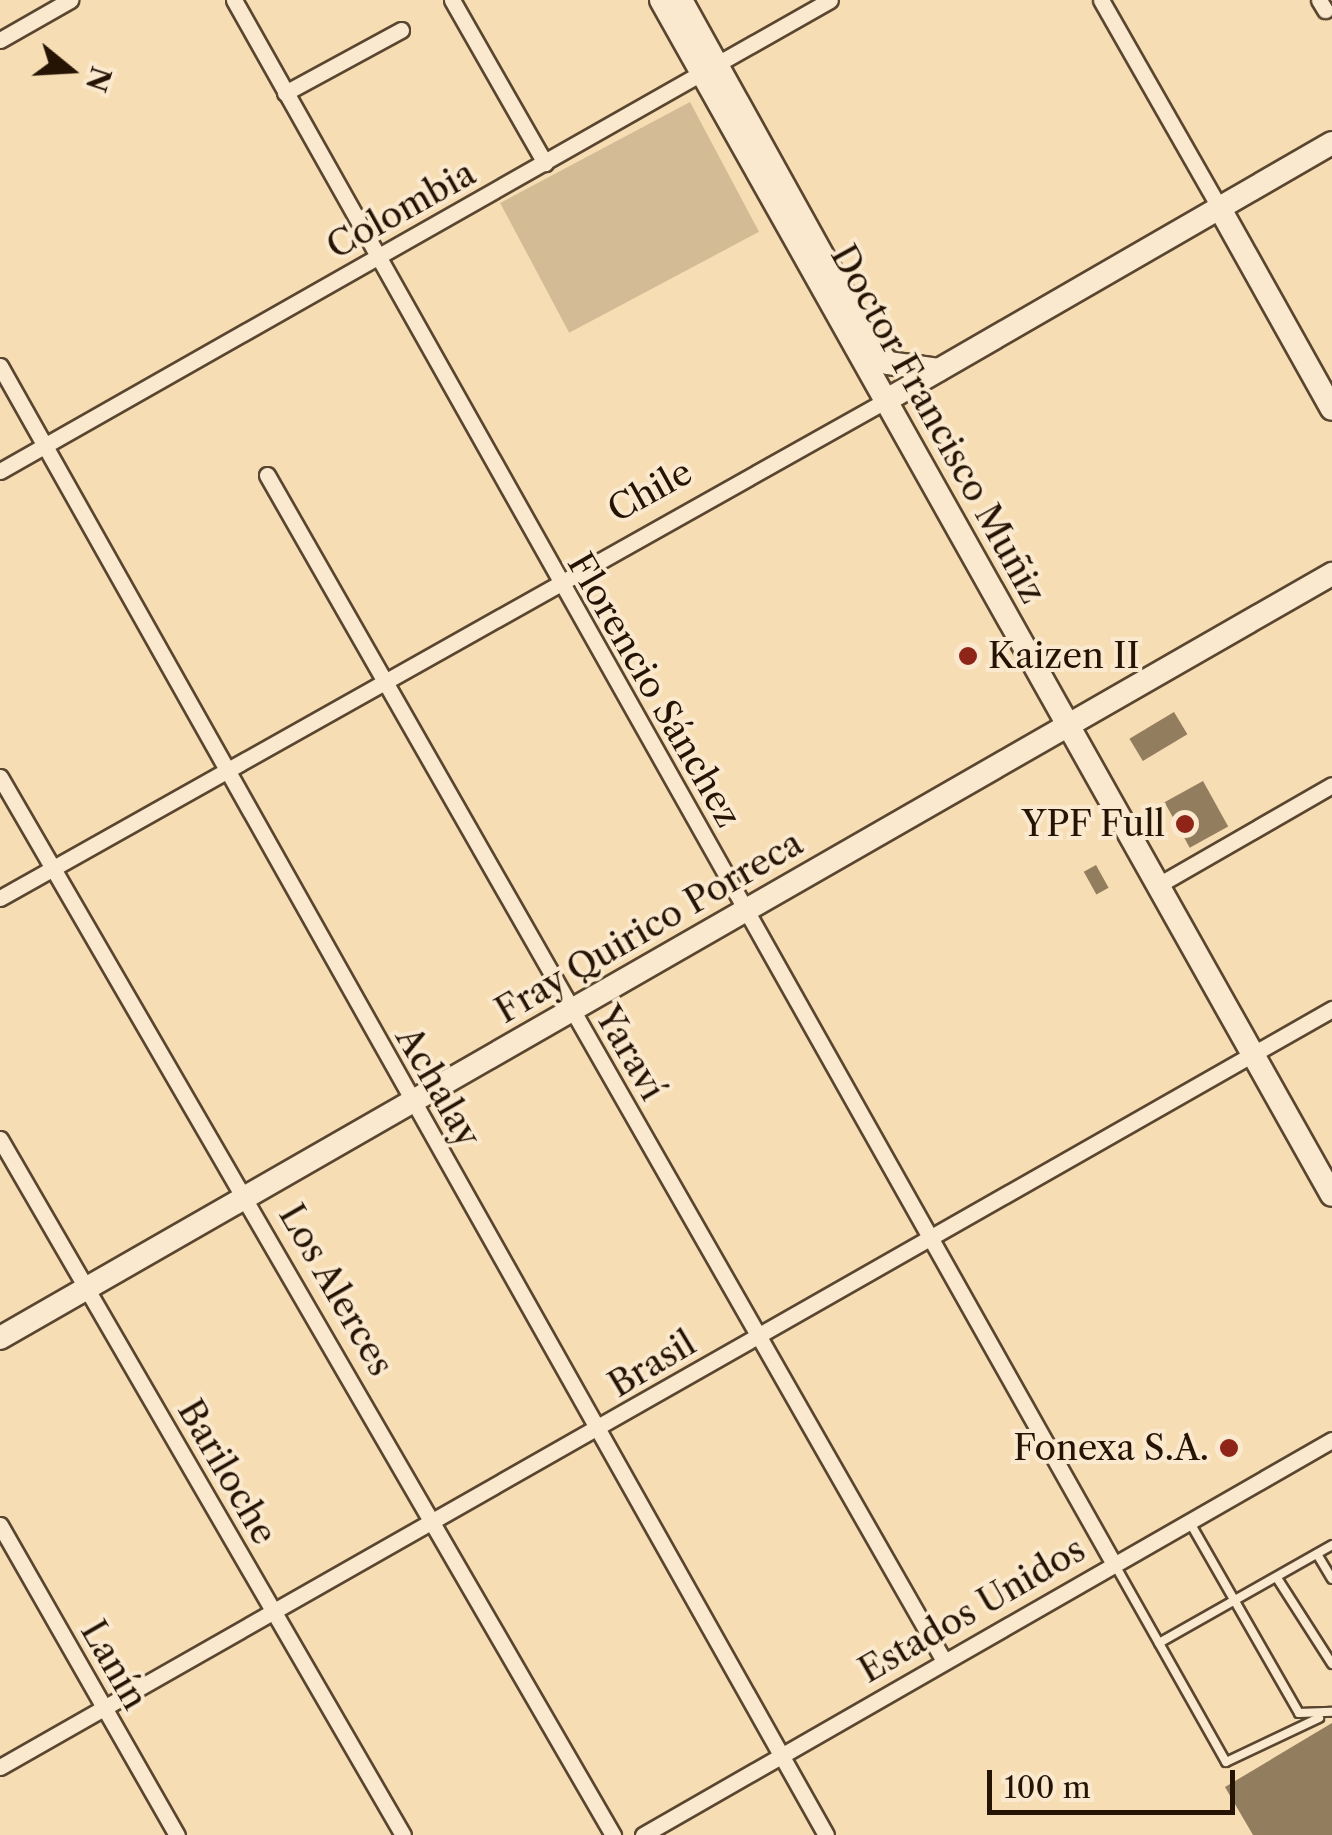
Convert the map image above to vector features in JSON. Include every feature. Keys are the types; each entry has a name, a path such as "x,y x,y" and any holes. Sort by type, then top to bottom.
{"main road":[{"name":"Doctor Francisco Muñiz","path":"661,0 710,71 870,341 888,363 943,370"},
{"name":"Doctor Francisco Muñiz","path":"681,0 710,71 886,401 1332,1195"},
{"name":"Chile","path":"886,401 1332,142"},
{"path":"1219,207 1332,409"},
{"name":"Fray Quirico Porreca","path":"0,1338 1332,574"}],"street":[{"path":"0,40 70,0"},
{"name":"Florencio Sánchez","path":"234,0 375,258 1114,1564"},
{"path":"452,0 545,163"},
{"name":"Colombia","path":"0,471 830,0"},
{"path":"1101,0 1219,207"},
{"path":"285,93 400,30"},
{"name":"Achalay","path":"0,366 224,771 826,1835"},
{"name":"Chile","path":"0,898 886,401"},
{"name":"Yaraví","path":"267,474 382,682 944,1661"},
{"name":"Los Alerces","path":"0,778 248,1196 613,1835"},
{"path":"1160,884 1332,785"},
{"name":"Brasil","path":"0,1767 599,1431 1332,1009"},
{"name":"Bariloche","path":"0,1139 403,1835"},
{"name":"Estados Unidos","path":"643,1835 1332,1440"},
{"name":"Lanín","path":"0,1525 176,1835"}],"lane":[{"path":"1189,1521 1232,1604 1299,1712 1319,1718"},
{"path":"1159,1644 1332,1545"},
{"path":"1316,1554 1332,1579"},
{"path":"1114,1564 1226,1762 1332,1712"},
{"path":"1277,1578 1332,1664"}],"shaded area":[{"path":"690,102 759,232 569,333 500,203"}],"building":[{"path":"1174,712 1187,734 1143,761 1129,739"},
{"path":"1203,781 1228,826 1190,848 1165,802"},
{"path":"1096,865 1109,888 1096,895 1084,872"},
{"path":"1332,1723 1332,1835 1253,1835 1225,1787"}],"place":[{"name":"Kaizen II","path":"968,656"},
{"name":"YPF Full","path":"1185,824"},
{"name":"Fonexa S.A.","path":"1229,1448"}]}
